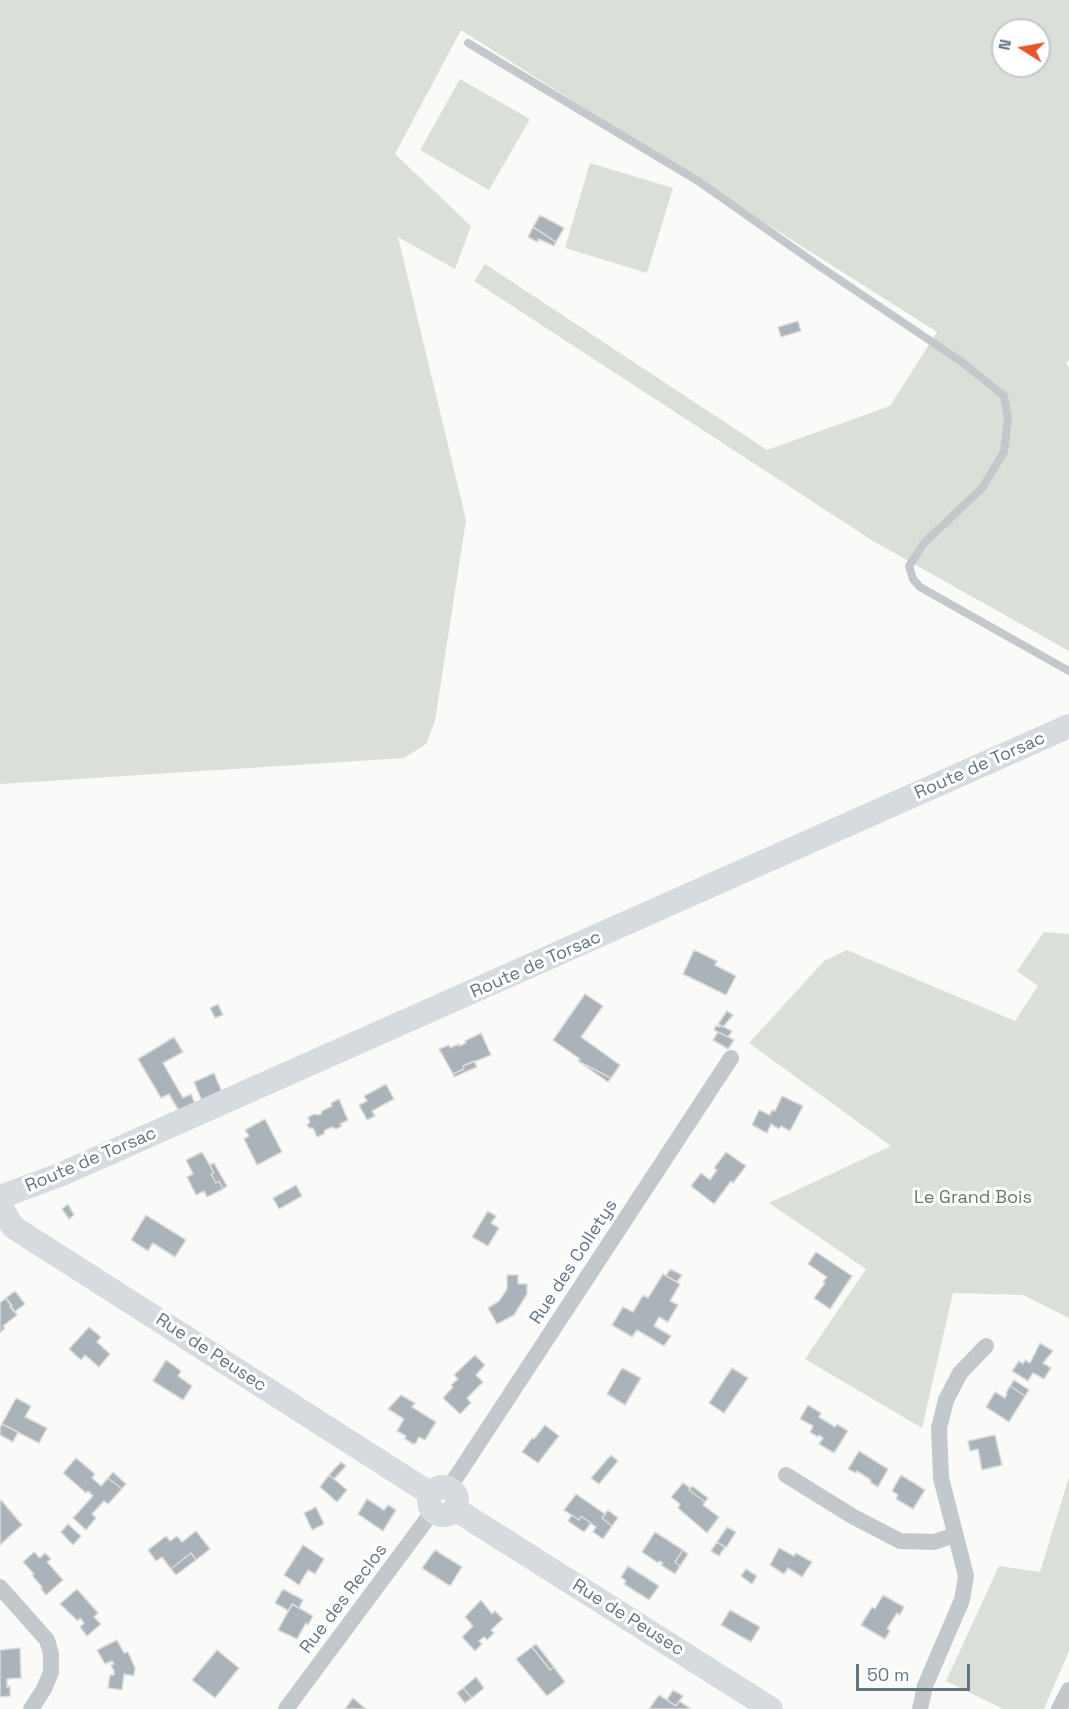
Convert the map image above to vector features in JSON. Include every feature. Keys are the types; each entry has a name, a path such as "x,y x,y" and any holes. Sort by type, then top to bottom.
{"street":[{"name":"Route de Torsac","path":"0,1197 62,1174 1069,726"},
{"name":"Rue des Colletys","path":"442,1500 731,1058"},
{"name":"Rue de Peusec","path":"0,1204 13,1227 771,1709"},
{"path":"920,1709 925,1686 962,1600 966,1576 941,1478 939,1428 946,1400 960,1373 986,1346"},
{"path":"786,1475 852,1516 900,1541 934,1542 955,1535"},
{"name":"Rue des Reclos","path":"286,1709 442,1500"},
{"path":"0,1587 47,1640 51,1654 51,1672 44,1689 31,1709"},
{"path":"1059,1709 1069,1690"}],"lane":[{"path":"468,43 698,181 962,362 1004,396 1008,418 1004,452 981,488 924,543 909,566 913,579 920,587 1069,671"}],"green space":[{"path":"0,0 1069,0 1069,360 1066,363 1069,367 1069,651 873,541 474,281 485,264 767,450 890,406 937,332 461,30 395,154 471,226 455,269 398,237 466,520 435,721 426,744 404,758 0,784"},
{"path":"460,79 530,119 489,190 420,150"},
{"path":"590,163 673,188 647,273 565,248"},
{"name":"Le Grand Bois","path":"1044,932 1069,934 1069,1318 1023,1295 953,1293 922,1428 805,1359 866,1269 769,1203 891,1146 749,1043 824,961 847,950 1015,1021 1038,986 1017,971"},
{"path":"1069,1477 1069,1651 1044,1709 1003,1709 946,1681 999,1566 1040,1572"}],"building":[{"path":"540,215 564,228 556,242 533,227"},
{"path":"533,227 556,242 554,246 528,237"},
{"path":"798,321 801,331 781,337 778,327"},
{"path":"694,950 717,961 715,965 736,976 726,995 683,974"},
{"path":"585,994 603,1006 581,1037 620,1065 611,1078 578,1061 580,1059 553,1040"},
{"path":"218,1004 223,1015 215,1018 210,1008"},
{"path":"727,1011 733,1015 723,1027 718,1024"},
{"path":"720,1025 732,1031 728,1037 714,1030"},
{"path":"718,1032 734,1040 728,1049 713,1040"},
{"path":"481,1033 491,1055 463,1066 464,1069 453,1074 439,1049 449,1045 450,1048 459,1044 459,1046"},
{"path":"174,1037 183,1052 163,1063 183,1098 191,1094 195,1104 179,1111 169,1094 161,1098 138,1059"},
{"path":"474,1061 477,1067 454,1077 453,1074 464,1069 463,1066"},
{"path":"578,1061 611,1078 608,1082"},
{"path":"214,1073 222,1092 202,1101 194,1082"},
{"path":"386,1084 394,1099 372,1111 375,1116 367,1120 359,1105 367,1101 364,1096"},
{"path":"782,1096 803,1106 790,1131 781,1126 779,1129 771,1124 767,1133 752,1125 759,1110 770,1115 772,1110 775,1111"},
{"path":"339,1099 348,1120 340,1124 342,1126 325,1130 324,1134 317,1137 313,1128 307,1125 310,1122 308,1117 321,1114 322,1111 332,1106 331,1103"},
{"path":"265,1119 282,1152 257,1165 244,1139 249,1136 245,1130"},
{"path":"202,1152 214,1173 211,1174 216,1183 219,1181 223,1189 207,1197 204,1191 196,1195 187,1177 193,1174 186,1160"},
{"path":"726,1152 746,1166 733,1183 731,1181 714,1204 691,1186 701,1173 710,1180 717,1170 714,1168"},
{"path":"214,1163 227,1186 223,1189 219,1181 216,1183 211,1174 214,1173 210,1165"},
{"path":"296,1185 302,1196 279,1209 273,1198"},
{"path":"68,1204 74,1215 69,1219 62,1209"},
{"path":"488,1211 496,1216 491,1223 499,1228 488,1246 472,1237"},
{"path":"146,1215 186,1240 175,1257 153,1243 148,1251 131,1240"},
{"path":"816,1252 852,1276 830,1309 814,1298 827,1277 808,1264"},
{"path":"670,1269 682,1275 677,1282 666,1276"},
{"path":"663,1274 680,1284 670,1301 678,1305 668,1322 659,1317 654,1326 671,1336 664,1346 637,1330 632,1337 612,1325 623,1307 633,1312 643,1295 648,1298"},
{"path":"507,1275 518,1275 518,1284 527,1284 527,1294 514,1315 497,1324 488,1308 499,1301 507,1289"},
{"path":"15,1291 25,1304 14,1312 6,1298"},
{"path":"6,1298 17,1315 3,1326 5,1328 0,1333 0,1303"},
{"path":"89,1327 101,1337 97,1342 110,1354 99,1367 85,1355 81,1360 69,1349"},
{"path":"1040,1343 1053,1351 1043,1363 1051,1368 1044,1379 1033,1373 1028,1381 1012,1371 1019,1361 1023,1364 1025,1360 1030,1363"},
{"path":"475,1355 485,1365 476,1375 483,1382 467,1398 471,1403 460,1414 443,1398 458,1379 454,1375"},
{"path":"166,1360 181,1371 178,1376 192,1386 183,1400 153,1381"},
{"path":"622,1368 641,1378 625,1405 607,1394"},
{"path":"732,1368 748,1378 724,1413 709,1403"},
{"path":"1014,1380 1029,1390 1025,1396 1010,1386"},
{"path":"1010,1386 1025,1396 1009,1422 986,1407 995,1392 1005,1398"},
{"path":"401,1395 415,1403 412,1407 436,1422 425,1440 419,1437 413,1444 397,1431 404,1419 388,1409"},
{"path":"16,1398 31,1406 25,1417 47,1428 39,1443 2,1424"},
{"path":"808,1405 821,1413 819,1417 835,1427 837,1424 848,1431 834,1453 819,1444 823,1438 810,1432 813,1426 800,1419"},
{"path":"2,1424 18,1432 13,1442 0,1435"},
{"path":"545,1425 559,1436 538,1463 522,1452"},
{"path":"995,1435 1002,1465 982,1470 978,1449 970,1451 968,1441"},
{"path":"859,1451 888,1469 878,1487 857,1471 856,1473 848,1469"},
{"path":"611,1455 618,1461 599,1484 591,1478"},
{"path":"76,1458 95,1474 92,1478 101,1486 108,1478 122,1489 108,1504 104,1501 92,1514 96,1518 86,1530 73,1518 93,1496 88,1491 86,1493 63,1473"},
{"path":"341,1462 346,1466 334,1479 329,1475"},
{"path":"113,1472 126,1484 122,1489 108,1478"},
{"path":"329,1475 347,1490 337,1502 320,1487"},
{"path":"901,1475 925,1490 913,1509 896,1499 898,1495 892,1491"},
{"path":"683,1483 705,1502 703,1505 719,1517 707,1533 678,1508 680,1504 671,1497"},
{"path":"692,1486 708,1498 705,1502 689,1490"},
{"path":"576,1494 605,1514 602,1518 612,1526 603,1539 593,1532 596,1527 581,1516 579,1520 564,1510"},
{"path":"367,1499 384,1510 388,1505 396,1510 383,1531 358,1514"},
{"path":"0,1501 22,1525 0,1545"},
{"path":"316,1507 324,1524 312,1530 304,1513"},
{"path":"608,1510 618,1518 612,1526 602,1518"},
{"path":"572,1515 579,1520 581,1516 591,1523 584,1532 568,1521"},
{"path":"68,1524 81,1536 73,1545 61,1532"},
{"path":"727,1527 736,1532 726,1548 717,1542"},
{"path":"196,1531 210,1549 196,1560 191,1553 171,1569 162,1557 156,1561 148,1550 166,1536 170,1541 177,1536 182,1542"},
{"path":"655,1532 683,1550 675,1562 680,1566 675,1574 661,1565 663,1563 659,1561 658,1563 642,1552"},
{"path":"717,1542 725,1547 719,1556 711,1551"},
{"path":"303,1545 324,1559 315,1574 308,1570 299,1585 284,1575"},
{"path":"779,1548 794,1556 796,1553 812,1562 802,1577 788,1568 784,1574 770,1565"},
{"path":"435,1550 462,1567 450,1586 422,1568"},
{"path":"683,1550 688,1554 680,1566 675,1562"},
{"path":"34,1552 40,1558 45,1553 51,1559 47,1562 63,1580 46,1595 32,1575 34,1574 23,1562"},
{"path":"191,1553 196,1560 176,1575 171,1569"},
{"path":"628,1566 659,1586 649,1600 624,1584 626,1581 621,1577"},
{"path":"746,1569 757,1576 752,1584 741,1576"},
{"path":"77,1589 98,1613 94,1617 101,1624 87,1636 80,1627 84,1623 80,1618 78,1621 60,1604"},
{"path":"283,1589 303,1600 299,1608 292,1604 289,1611 275,1603"},
{"path":"883,1595 904,1607 900,1615 897,1613 887,1629 890,1631 885,1639 861,1625 872,1607 875,1609"},
{"path":"481,1600 492,1614 495,1611 503,1619 491,1630 494,1633 487,1640 484,1637 479,1641 482,1644 475,1651 462,1637 473,1626 465,1617"},
{"path":"292,1604 313,1616 297,1639 278,1630"},
{"path":"730,1610 760,1627 751,1642 721,1625"},
{"path":"117,1640 124,1653 128,1652 135,1668 134,1676 124,1674 122,1690 108,1688 110,1675 114,1675 111,1665 114,1664 112,1661 105,1664 97,1650"},
{"path":"536,1644 554,1667 550,1670 532,1647"},
{"path":"532,1647 550,1670 554,1667 565,1682 547,1696 516,1659"},
{"path":"20,1648 21,1678 7,1679 10,1696 0,1697 0,1650"},
{"path":"217,1650 239,1668 215,1698 192,1680"},
{"path":"476,1677 484,1688 472,1698 463,1688"},
{"path":"463,1688 472,1698 465,1703 457,1693"},
{"path":"673,1690 683,1696 676,1706 667,1700"},
{"path":"659,1695 676,1706 679,1701 691,1709 649,1709"},
{"path":"353,1698 366,1709 345,1709"}]}
